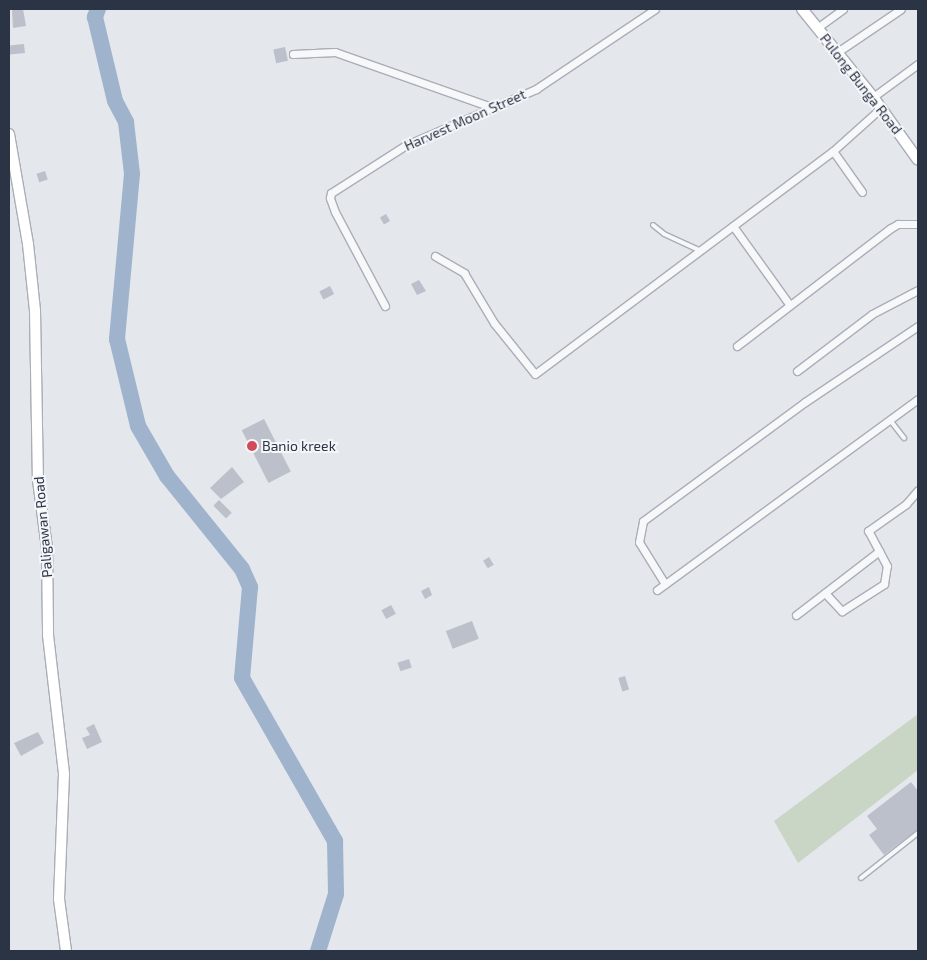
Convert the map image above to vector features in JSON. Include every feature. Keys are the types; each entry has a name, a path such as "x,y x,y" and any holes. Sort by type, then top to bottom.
{"street":[{"name":"Harvest Moon Street","path":"385,306 335,212 330,198 331,193 406,145 536,88 655,9"},
{"name":"Pulong Bunga Road","path":"802,9 873,97 918,160"},
{"path":"816,28 843,9"},
{"path":"836,53 901,9"},
{"path":"293,54 341,54 494,108"},
{"path":"873,97 918,64"},
{"path":"435,256 464,274 498,329 535,374 833,151 881,108"},
{"name":"Paligawan Road","path":"9,134 28,244 35,311 38,480 47,548 48,635 64,774 59,899 66,951"},
{"path":"833,151 862,192"},
{"path":"737,346 789,304 891,228 898,224 918,224"},
{"path":"733,226 789,304"},
{"path":"797,371 872,314 918,290"},
{"path":"665,584 640,542 643,521 805,402 918,326"},
{"path":"657,590 918,399"},
{"path":"825,592 835,607 842,611 876,592 887,576 887,566 868,531 906,504 918,490"},
{"path":"796,615 879,551"}],"lane":[{"path":"653,225 664,234 701,251"},
{"path":"890,419 904,438"},
{"path":"861,878 918,833"}],"green space":[{"path":"918,714 918,770 798,863 774,821"}],"building":[{"path":"12,9 23,9 26,26 13,28"},
{"path":"24,44 25,53 10,55 9,46"},
{"path":"285,47 288,61 276,63 273,49"},
{"path":"45,171 48,180 39,182 36,174"},
{"path":"386,214 390,221 384,224 380,217"},
{"path":"419,280 426,291 417,295 411,284"},
{"path":"330,286 334,294 323,299 319,291"},
{"path":"264,419 291,472 269,483 242,430"},
{"path":"232,467 244,482 221,499 210,488"},
{"path":"219,500 232,513 226,518 213,506"},
{"path":"489,557 494,565 488,568 483,561"},
{"path":"429,587 432,595 425,599 421,591"},
{"path":"391,605 396,614 386,619 381,610"},
{"path":"472,621 479,639 453,649 446,631"},
{"path":"409,659 412,668 400,671 398,663"},
{"path":"625,676 629,689 622,691 618,678"},
{"path":"94,724 102,742 87,749 82,738 90,735 86,728"},
{"path":"38,732 44,743 21,756 14,743"},
{"path":"911,782 918,791 918,829 884,855 869,835 877,829 867,816"}],"waterway":[{"path":"98,9 95,17 115,101 126,122 132,174 117,339 138,426 167,476 242,569 250,587 242,678 335,841 336,894 318,951"}],"place":[{"name":"Banio kreek","path":"252,446"}]}
